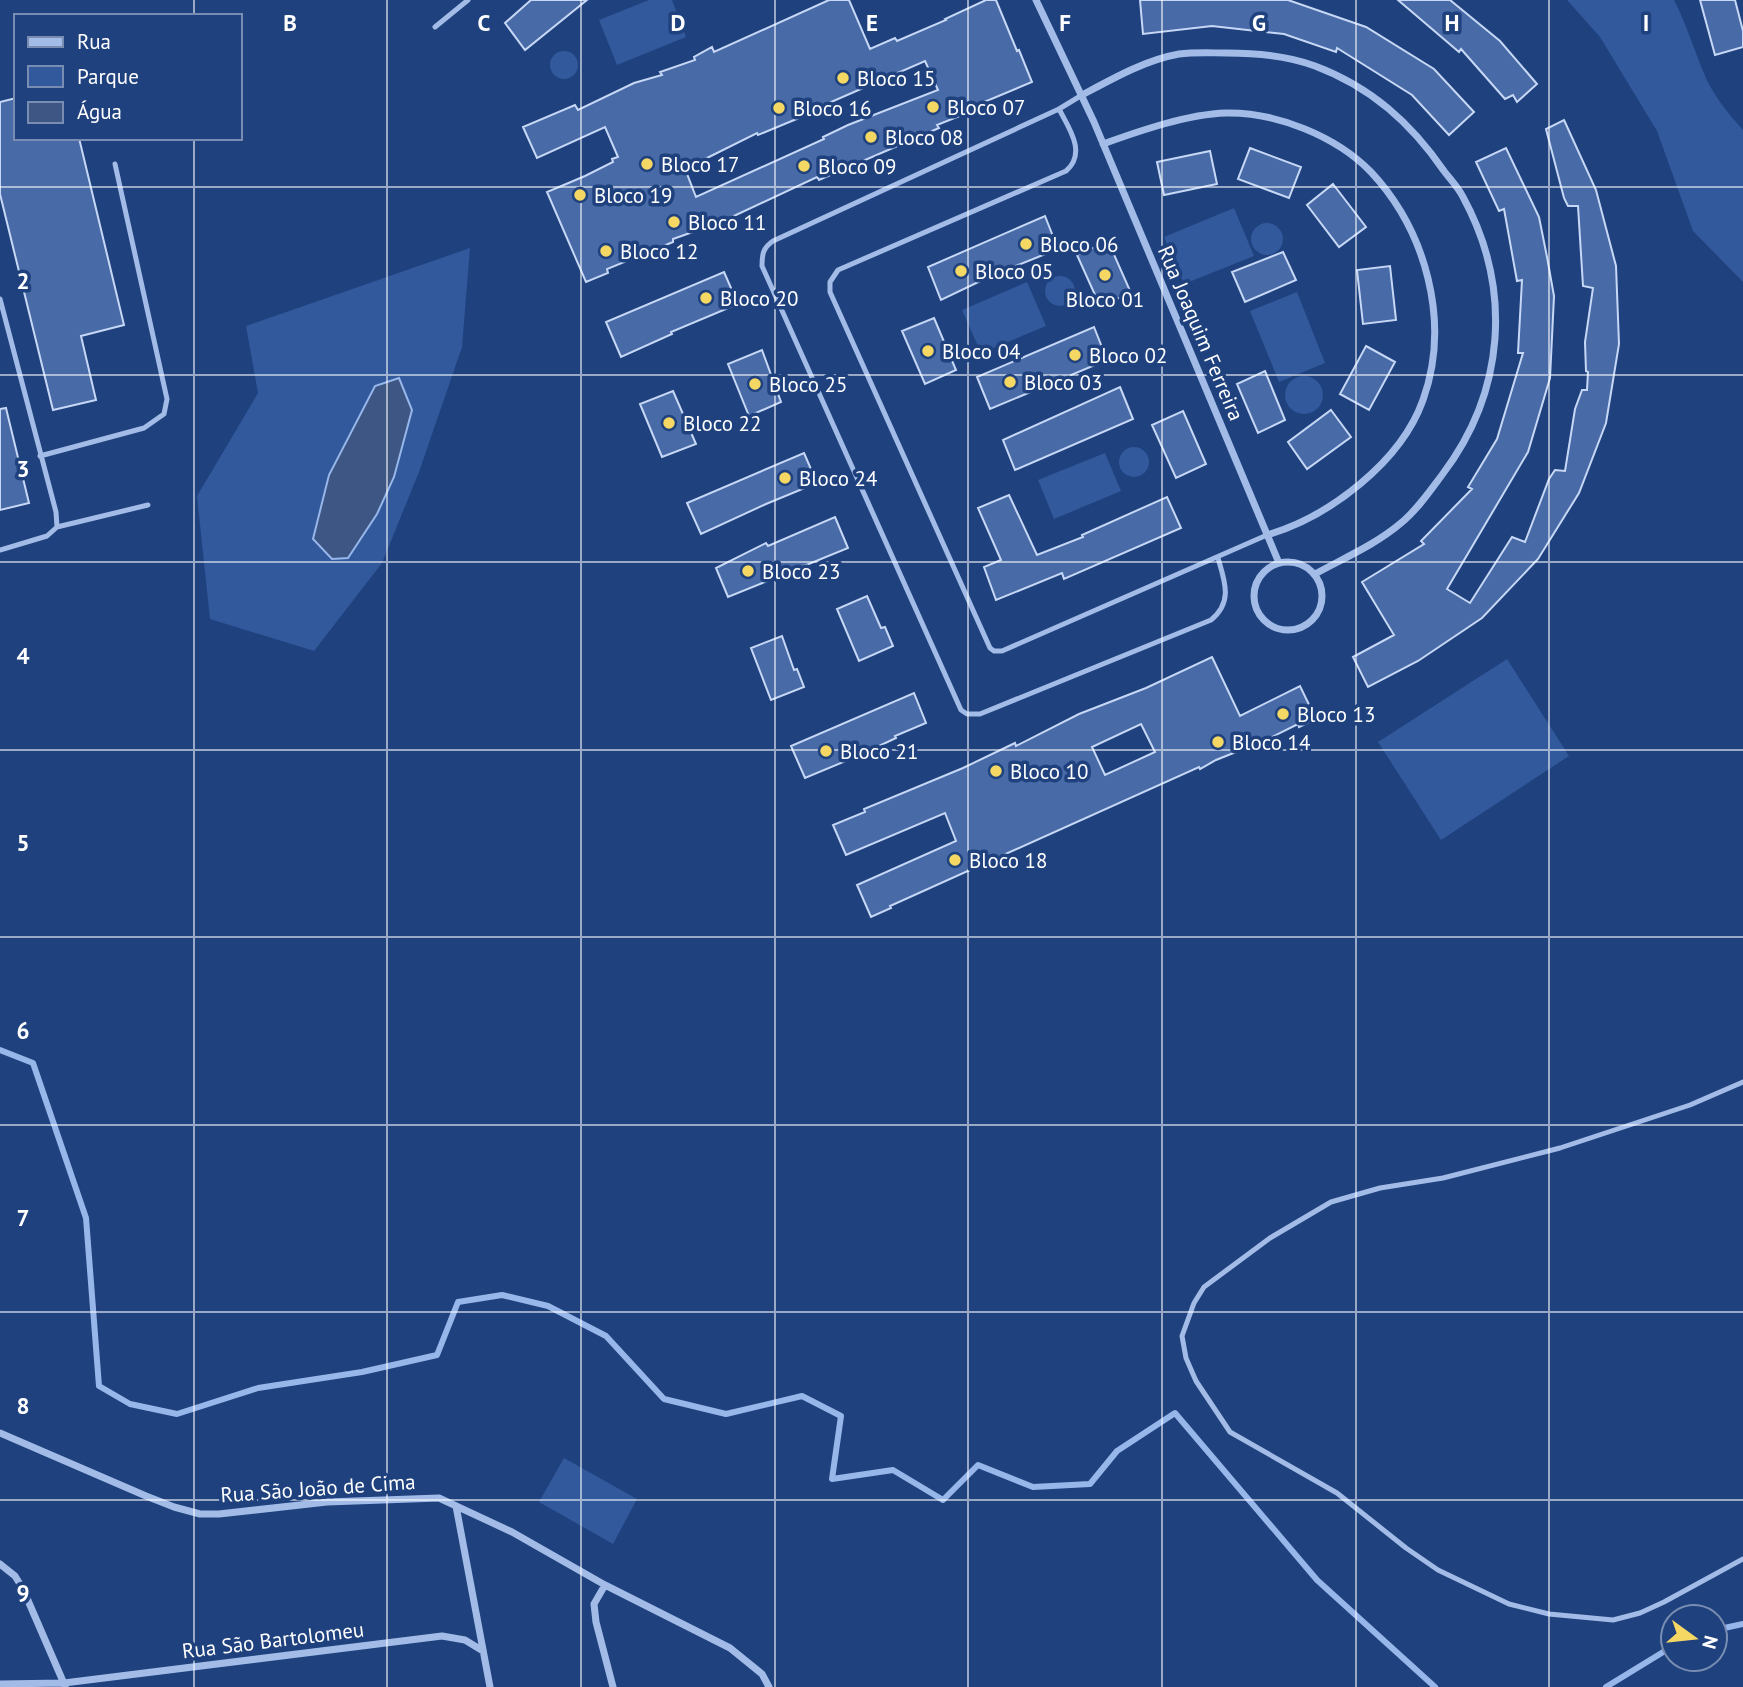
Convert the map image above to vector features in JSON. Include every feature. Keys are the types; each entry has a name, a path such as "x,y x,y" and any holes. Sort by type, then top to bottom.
{"street":[{"name":"Rua Joaquim Ferreira","path":"1037,0 1082,95 1279,563"},
{"path":"1082,95 1161,58 1182,54 1236,53 1273,56 1314,65 1350,82 1391,110 1425,142 1462,194 1477,226 1485,254 1496,317 1495,348 1485,398 1456,457 1402,523 1355,554 1315,574"},
{"path":"1103,144 1194,117 1225,113 1276,120 1312,133 1342,149 1370,172 1398,208 1419,247 1433,304 1432,362 1423,400 1405,436 1380,464 1332,504 1301,524 1267,535"},
{"path":"1295,562 1309,569 1315,574 1322,594 1317,615 1300,628 1279,628 1269,624 1261,616 1254,596 1261,575 1279,563 1295,562"},
{"name":"Rua São João de Cima","path":"0,1433 146,1496 200,1514 327,1502 439,1498 512,1532 605,1585 730,1648 762,1674 769,1687"},
{"path":"456,1506 490,1687"},
{"path":"0,1564 9,1570 23,1589 65,1685"},
{"path":"605,1585 594,1604 613,1687"},
{"name":"Rua São Bartolomeu","path":"0,1684 65,1685 442,1636 465,1640 483,1651"}],"lane":[{"path":"435,27 468,0"},
{"path":"1082,95 1059,109 773,241 766,246 762,254 762,266 961,710 967,714 980,715 1211,621 1226,602 1227,590 1218,558"},
{"path":"1059,109 1076,144 1076,159 1066,171 838,270 830,282 830,292 990,648 1002,651 1267,535"},
{"path":"40,456 144,428 164,414 167,399 115,164"},
{"path":"0,299 56,512 57,527"},
{"path":"0,550 47,536 57,527 148,505"},
{"path":"1743,1082 1690,1105 1560,1149 1443,1178 1380,1188 1331,1202 1269,1238 1204,1287 1194,1303 1182,1336 1186,1359 1196,1381 1230,1432 1337,1493 1438,1570 1509,1604 1549,1614 1613,1620 1640,1613 1664,1602 1743,1559"}],"green space":[{"path":"649,0 672,0 686,37 617,65 599,20"},
{"path":"1567,0 1674,0 1711,87 1743,130 1743,282 1693,231 1657,131 1600,37"},
{"path":"564,51 574,55 578,65 574,75 564,79 554,75 550,65 554,55"},
{"path":"1234,208 1254,256 1184,284 1164,237"},
{"path":"1267,223 1279,227 1283,239 1279,251 1267,255 1255,251 1251,239 1255,227"},
{"path":"470,248 462,347 419,472 382,563 314,651 210,619 197,496 258,393 246,326"},
{"path":"1060,276 1071,280 1075,291 1071,302 1060,306 1049,302 1045,291 1049,280"},
{"path":"1027,282 1046,326 981,353 962,310"},
{"path":"1297,292 1325,363 1279,382 1250,311"},
{"path":"1304,376 1318,381 1323,395 1318,409 1304,414 1290,409 1285,395 1290,381"},
{"path":"1134,447 1140,448 1148,456 1148,468 1140,476 1134,477 1128,476 1120,468 1119,462 1120,456 1128,448"},
{"path":"1105,453 1121,491 1054,519 1038,480"},
{"path":"1507,659 1569,756 1441,840 1378,742"},
{"path":"564,1458 637,1499 613,1544 539,1502"}],"water":[{"path":"399,378 412,410 394,477 377,514 348,558 332,559 313,539 329,475 375,386"}],"building":[{"path":"531,0 587,0 525,50 505,23"},
{"path":"829,0 849,0 870,49 895,38 897,41 986,0 996,0 1032,82 965,110 967,113 937,125 939,128 819,180 817,177 721,222 673,239 673,242 607,269 608,273 586,282 547,192 585,176 618,157 605,127 537,158 523,127 575,105 578,110 634,83 662,75 660,72 695,60 694,57 712,47 714,52","holes":["925,61 938,90 848,125 823,137 824,139 696,197 684,166"]},
{"path":"1140,0 1288,0 1366,27 1434,69 1474,112 1449,135 1412,95 1337,48 1336,52 1284,34 1212,26 1143,34"},
{"path":"1398,0 1450,0 1500,41 1537,84 1517,102 1513,95 1505,99 1461,49 1459,52"},
{"path":"1700,0 1735,0 1743,31 1743,47 1715,55"},
{"path":"14,98 14,140 79,140 124,325 81,336 96,400 53,410 0,194 0,102"},
{"path":"1564,120 1596,190 1616,266 1619,344 1606,423 1579,493 1538,559 1482,618 1418,661 1368,687 1353,657 1394,635 1362,582 1424,544 1421,541 1472,489 1468,487 1497,439 1523,353 1518,353 1522,280 1517,281 1504,209 1499,211 1476,162 1506,148 1539,217 1547,257 1554,296 1550,378 1528,452 1447,589 1470,603 1512,537 1525,542 1549,479 1555,470 1565,471 1575,409 1582,390 1587,390 1585,342 1593,288 1583,286 1578,206 1568,206 1564,198 1546,129"},
{"path":"1250,148 1301,167 1289,198 1238,179"},
{"path":"1210,151 1217,184 1164,195 1157,162"},
{"path":"1333,184 1366,227 1339,247 1307,205"},
{"path":"1045,216 1058,249 993,275 941,300 928,267"},
{"name":"Bloco 01","path":"1108,241 1131,293 1100,306 1077,255"},
{"path":"1283,252 1296,280 1245,302 1232,272"},
{"path":"1390,266 1396,320 1363,324 1357,270"},
{"path":"724,272 738,304 671,332 672,334 621,357 606,322"},
{"name":"Bloco 04","path":"934,318 956,370 925,384 902,331"},
{"path":"1094,327 1107,360 990,409 977,377"},
{"path":"1366,346 1395,362 1369,410 1340,394"},
{"name":"Bloco 25","path":"762,350 781,402 749,416 728,364"},
{"path":"1265,371 1285,420 1258,433 1237,384"},
{"path":"1120,387 1133,419 1015,470 1003,440"},
{"name":"Bloco 22","path":"673,391 696,444 662,457 640,404"},
{"path":"6,408 29,503 0,510 0,409"},
{"path":"1331,410 1351,437 1307,469 1288,442"},
{"path":"1183,411 1206,464 1176,478 1152,425"},
{"path":"804,453 817,483 701,534 687,503"},
{"path":"1009,495 1037,555 1083,537 1082,535 1167,497 1181,528 1064,579 1062,573 996,600 984,567 1001,560 978,508"},
{"path":"835,517 848,548 728,597 716,568 766,543 768,546"},
{"path":"867,596 881,628 885,627 893,646 859,661 837,609"},
{"path":"782,636 794,670 797,669 804,687 771,700 751,648"},
{"path":"1212,657 1240,716 1300,686 1316,719 1299,727 1298,724 1200,769 1199,767 890,906 891,908 871,917 857,885 956,841 945,813 846,855 833,825 1015,743 1016,746 1079,714 1146,688","holes":["1141,724 1155,752 1105,775 1092,747"]},
{"path":"914,693 926,723 805,778 791,746"}],"waterway":[{"path":"0,1050 33,1063 86,1218 99,1386 130,1404 177,1414 258,1388 362,1372 437,1355 458,1302 502,1295 548,1306 606,1336 664,1399 726,1414 802,1396 841,1416 832,1479 893,1470 943,1500 978,1465 1033,1487 1090,1484 1117,1451 1175,1413 1317,1580 1435,1687"},
{"path":"1729,1627 1743,1624"},
{"path":"1606,1687 1659,1655"}],"place":[{"name":"Bloco 15","path":"843,78"},
{"name":"Bloco 07","path":"933,107"},
{"name":"Bloco 16","path":"779,108"},
{"name":"Bloco 08","path":"871,137"},
{"name":"Bloco 17","path":"647,164"},
{"name":"Bloco 09","path":"804,166"},
{"name":"Bloco 19","path":"580,195"},
{"name":"Bloco 11","path":"674,222"},
{"name":"Bloco 06","path":"1026,244"},
{"name":"Bloco 12","path":"606,251"},
{"name":"Bloco 05","path":"961,271"},
{"name":"Bloco 01","path":"1105,275"},
{"name":"Bloco 20","path":"706,298"},
{"name":"Bloco 04","path":"928,351"},
{"name":"Bloco 02","path":"1075,355"},
{"name":"Bloco 03","path":"1010,382"},
{"name":"Bloco 25","path":"755,384"},
{"name":"Bloco 22","path":"669,423"},
{"name":"Bloco 24","path":"785,478"},
{"name":"Bloco 23","path":"748,571"},
{"name":"Bloco 13","path":"1283,714"},
{"name":"Bloco 14","path":"1218,742"},
{"name":"Bloco 21","path":"826,751"},
{"name":"Bloco 10","path":"996,771"},
{"name":"Bloco 18","path":"955,860"}]}
